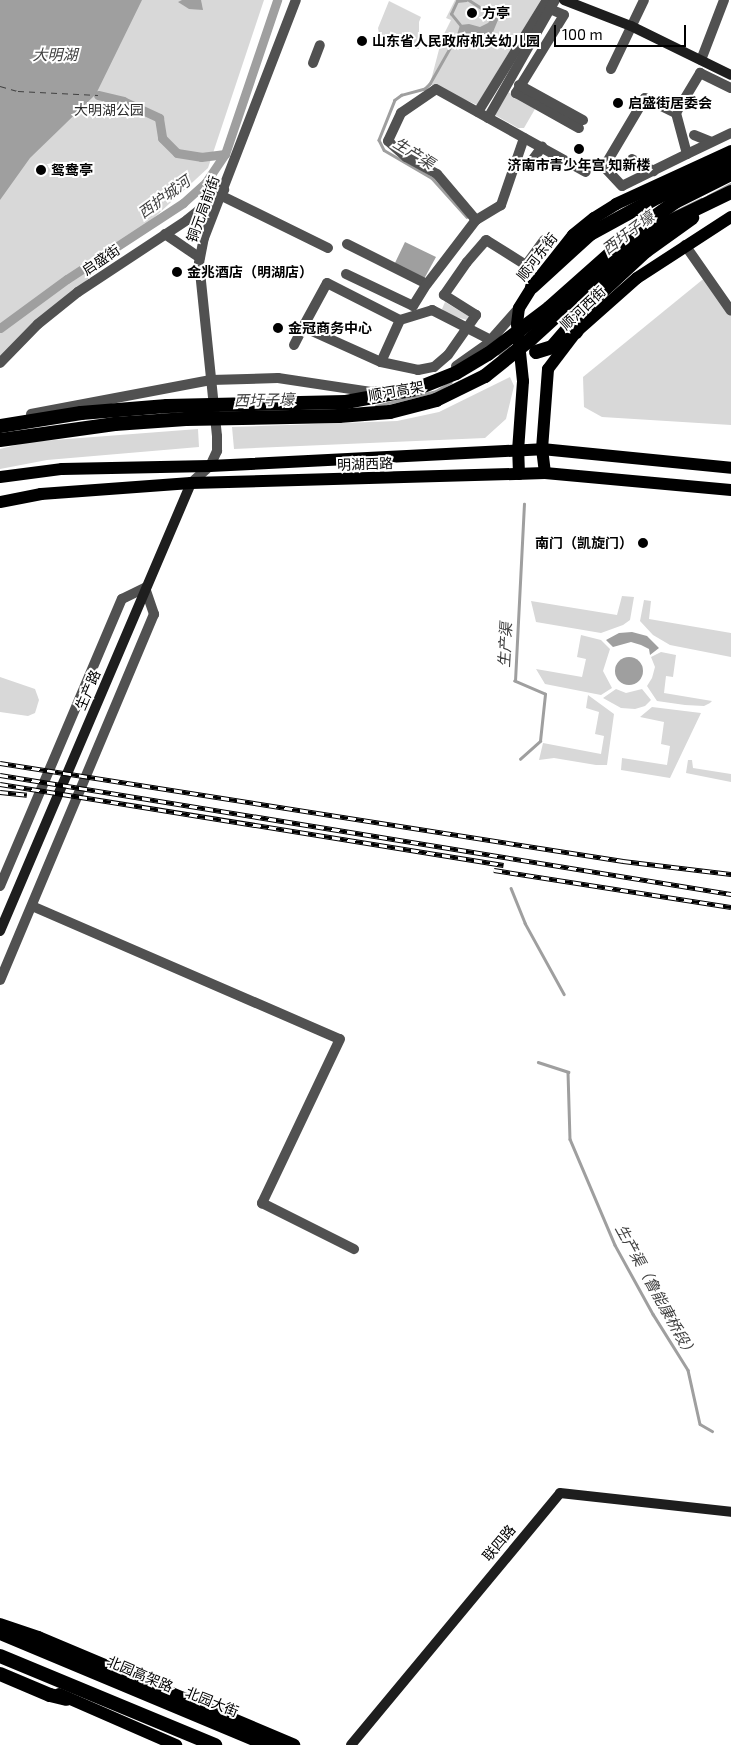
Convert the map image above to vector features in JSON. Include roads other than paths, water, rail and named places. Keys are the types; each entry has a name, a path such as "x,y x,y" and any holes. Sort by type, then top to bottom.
{"highway":[{"path":"532,287 590,234 658,197 731,162"},
{"name":"顺河高架","path":"0,426 81,413 167,406 346,402 416,389 456,374 488,354 549,308 638,229 675,202 731,174"},
{"name":"顺河高架","path":"0,440 115,424 186,419 339,416 390,412 436,400 485,376 531,339 623,255 669,222 731,192"},
{"path":"536,352 552,347 595,298 646,251 692,219 731,199"},
{"path":"576,332 595,298"},
{"path":"0,1626 38,1638 293,1745"},
{"name":"北园高架路","path":"0,1633 268,1745"},
{"path":"0,1656 215,1745"},
{"path":"0,1674 50,1695 67,1699"}],"main road":[{"path":"564,0 631,26 731,75"},
{"name":"顺河东街","path":"519,474 518,450 522,381 517,324 519,308 532,287 573,236 594,218 629,198 731,152"},
{"name":"顺河西街","path":"545,473 542,449 548,369 576,332 637,278 685,245 731,217"},
{"path":"517,324 524,345 536,352 563,349"},
{"name":"明湖西路","path":"0,477 62,469 210,466 542,449 731,468"},
{"name":"明湖西路","path":"0,502 41,494 191,483 545,473 731,490"},
{"name":"生产路","path":"0,931 191,483"},
{"name":"联四路","path":"351,1745 560,1493 731,1512"},
{"name":"北园大街","path":"0,1626 128,1684 276,1745"},
{"path":"0,1667 41,1684 67,1699 176,1745"}],"street":[{"name":"铜元局前街","path":"210,466 217,451 217,436 200,258 204,238 296,0"},
{"path":"611,69 644,0"},
{"path":"687,154 676,113 700,73 701,60 724,0"},
{"path":"551,3 564,15 519,85 516,93 581,124"},
{"path":"478,112 551,3"},
{"path":"488,118 551,3"},
{"path":"313,63 320,45"},
{"path":"700,73 731,88"},
{"path":"476,220 437,174 406,157 388,141 402,114 436,89 586,172"},
{"path":"629,198 622,186 604,167 645,98 676,113"},
{"path":"622,186 731,133"},
{"path":"694,135 711,142"},
{"path":"346,274 414,306 427,284 476,220 501,205 524,138"},
{"path":"514,166 531,162 542,147"},
{"path":"632,159 654,171"},
{"name":"启盛街","path":"0,363 38,324 72,297 187,220 223,193"},
{"path":"223,193 328,248"},
{"path":"165,234 200,258"},
{"path":"294,345 327,283 400,320 432,310 466,262 486,240 526,265 544,240"},
{"path":"347,244 427,284"},
{"path":"685,245 731,312"},
{"path":"303,327 381,362 418,370 434,367 448,354 476,315 444,295"},
{"path":"0,420 212,380 278,378 372,392 412,385 450,371 491,340 519,308"},
{"path":"432,310 491,340"},
{"path":"381,362 400,320"},
{"name":"生产路","path":"191,483 210,466"},
{"path":"0,886 122,599 146,588 154,614 0,980"},
{"path":"32,906 340,1039 262,1203 354,1249"}],"water":[{"name":"大明湖","path":"0,0 142,0 96,94 30,158 0,200"},
{"path":"182,0 201,0 203,10 189,9 178,2"},
{"path":"494,16 498,20 490,35 456,38 460,25 469,24 480,27 488,23"},
{"path":"405,242 436,257 424,279 394,265"},
{"path":"632,632 647,636 659,648 650,655 649,649 641,645 631,642 613,647 606,640 619,633"},
{"path":"629,657 639,661 643,671 639,681 629,685 619,681 615,671 619,661"}],"waterway":[{"name":"西护城河","path":"0,328 67,279 183,203 206,182 225,154 277,0"},
{"path":"460,25 451,14 457,1 466,0"},
{"path":"469,0 494,16"},
{"name":"生产渠","path":"456,38 430,84 425,89 402,95 395,100 379,140 384,150 432,178 467,217"},
{"path":"98,95 123,101 159,118 162,138 177,153 201,157 225,154"},
{"name":"西圩子壕","path":"708,196 731,184"},
{"name":"西圩子壕","path":"672,213 701,199"},
{"name":"西圩子壕","path":"499,354 508,347"},
{"name":"西圩子壕","path":"376,406 436,391 451,382"},
{"name":"西圩子壕","path":"161,414 175,413"},
{"name":"生产渠","path":"520,759 540,741 545,694 515,681 524,504"},
{"name":"生产渠","path":"511,888 525,923 564,994"},
{"name":"生产渠（鲁能康桥段）","path":"538,1062 568,1072 570,1139 615,1245 653,1314 688,1370 700,1424 712,1431"}],"railway":[{"path":"0,763 623,861 731,874"},
{"path":"0,775 731,894"},
{"path":"0,784 504,865"},
{"path":"0,792 27,795"},
{"path":"494,870 731,907"}],"place":[{"name":"方亭","path":"472,13"},
{"name":"山东省人民政府机关幼儿园","path":"362,41"},
{"name":"启盛街居委会","path":"618,103"},
{"name":"济南市青少年宫 知新楼","path":"579,149"},
{"name":"鸳鸯亭","path":"41,170"},
{"name":"金兆酒店（明湖店）","path":"177,272"},
{"name":"金冠商务中心","path":"278,328"},
{"name":"南门（凯旋门）","path":"643,543"}],"park label":[{"name":"大明湖公园","path":"109,110"}]}
